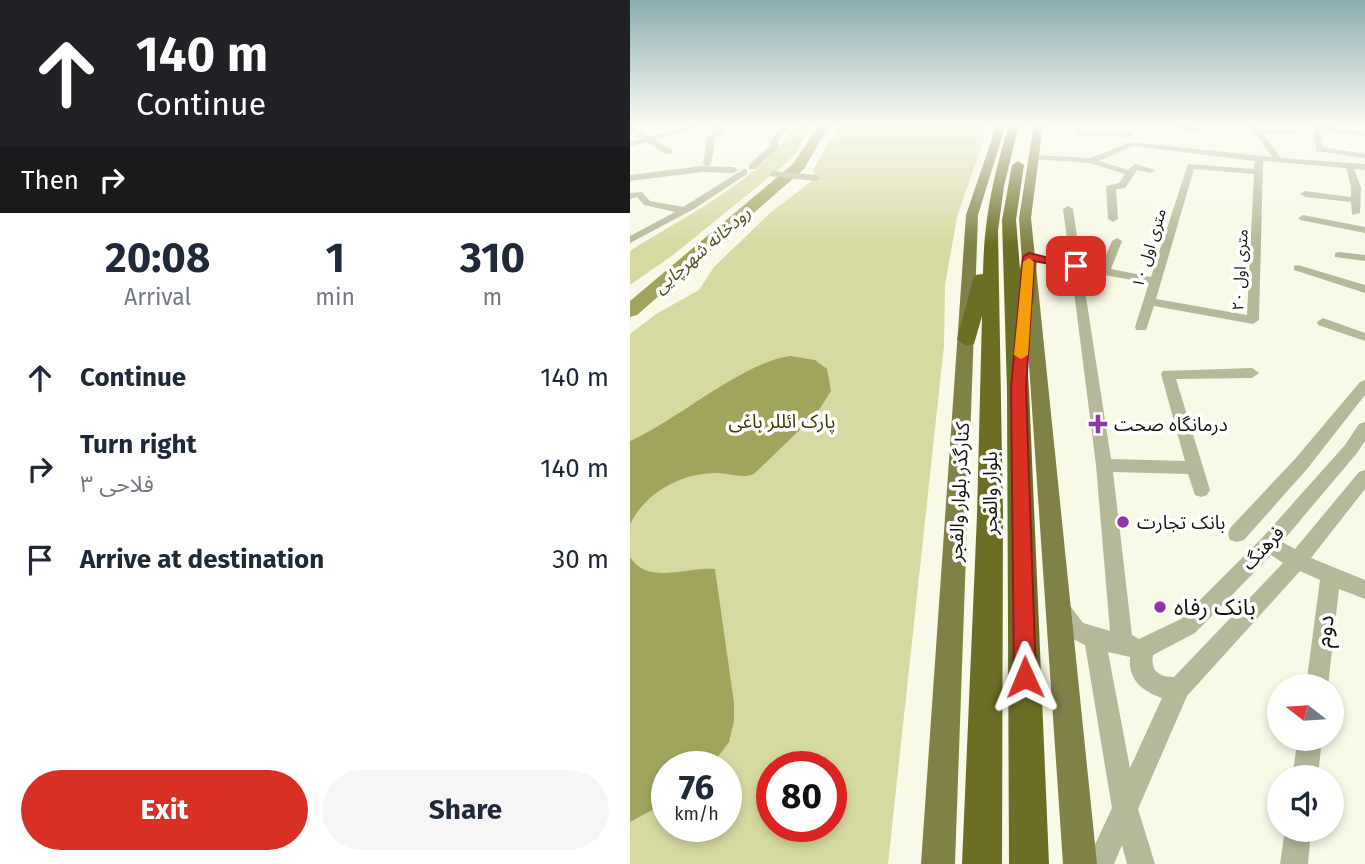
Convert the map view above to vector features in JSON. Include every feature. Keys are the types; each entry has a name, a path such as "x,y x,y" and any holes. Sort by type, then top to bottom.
{"highway":[{"name":"بلوار والفجر","path":"982,864 990,515 991,231 1003,164"},
{"name":"بلوار والفجر","path":"1018,164 1009,220 1018,388 1029,864"},
{"path":"967,340 991,231"},
{"path":"1018,388 1029,257"}],"main road":[{"name":"کنارگذر بلوار والفجر","path":"938,864 972,215 989,164"},
{"path":"1032,164 1025,218 1080,864"}],"street":[{"path":"630,178 705,164"},
{"path":"709,164 743,169"},
{"path":"630,240 691,207 751,164"},
{"path":"1102,164 1130,173"},
{"name":"۲۰ متری اول","path":"1149,301 1253,326 1259,164"},
{"path":"1341,164 1365,166"},
{"name":"۱۰ متری اول","path":"1140,327 1193,165 1260,172"},
{"path":"1349,165 1356,187 1355,213"},
{"path":"1113,219 1111,186 1122,186 1135,167 1151,170"},
{"path":"651,174 702,169 743,169"},
{"path":"773,174 816,178"},
{"path":"1314,182 1311,194 1355,200"},
{"path":"630,196 639,194 647,203"},
{"path":"630,207 647,203 682,210"},
{"path":"1068,209 1104,466 1133,647 1141,670 1149,682 1168,689 1179,688"},
{"path":"1303,218 1365,230"},
{"path":"1105,271 1117,241"},
{"path":"1336,243 1340,260 1365,258"},
{"path":"1029,257 1156,281"},
{"path":"1298,268 1365,289"},
{"path":"1323,322 1365,337"},
{"path":"1201,490 1168,374 1252,373"},
{"path":"1237,534 1301,464 1365,385"},
{"name":"فرهنگ","path":"1133,647 1188,626 1269,544 1351,449 1365,428"},
{"path":"1104,466 1195,468"},
{"name":"فرهنگ","path":"1100,864 1179,688 1297,561 1365,477"},
{"path":"1269,544 1297,561 1365,590"},
{"name":"دوم","path":"1319,674 1331,575"},
{"path":"1060,608 1076,630 1095,638 1133,647"},
{"path":"1095,638 1124,806 1141,864"},
{"path":"1294,864 1297,842"}],"green space":[{"path":"785,164 673,255 630,285 630,251 719,196 761,165"},
{"name":"پارک ائللر باغی","path":"816,164 975,164 957,217 945,285 944,345 888,864 630,864 630,334 656,314 699,290 714,267 771,212 816,178 813,169"}],"shaded area":[{"path":"790,356 815,360 827,369 831,391 817,413 754,474 690,476 655,494 630,524 630,441 751,369"},
{"path":"630,557 638,566 658,573 715,569 734,703 734,721 729,742 722,751 651,751 651,811 630,822"}],"waterway":[{"name":"رودخانه شهرچایی","path":"630,311 800,164"}],"slow traffic":[{"path":"1021,355 1029,262"}],"place":[{"name":"درمانگاه صحت","path":"1098,424"},
{"name":"بانک تجارت","path":"1123,522"},
{"name":"بانک رفاه","path":"1160,607"}],"route":[{"path":"1025,677 1018,388 1029,257 1076,266"}]}
